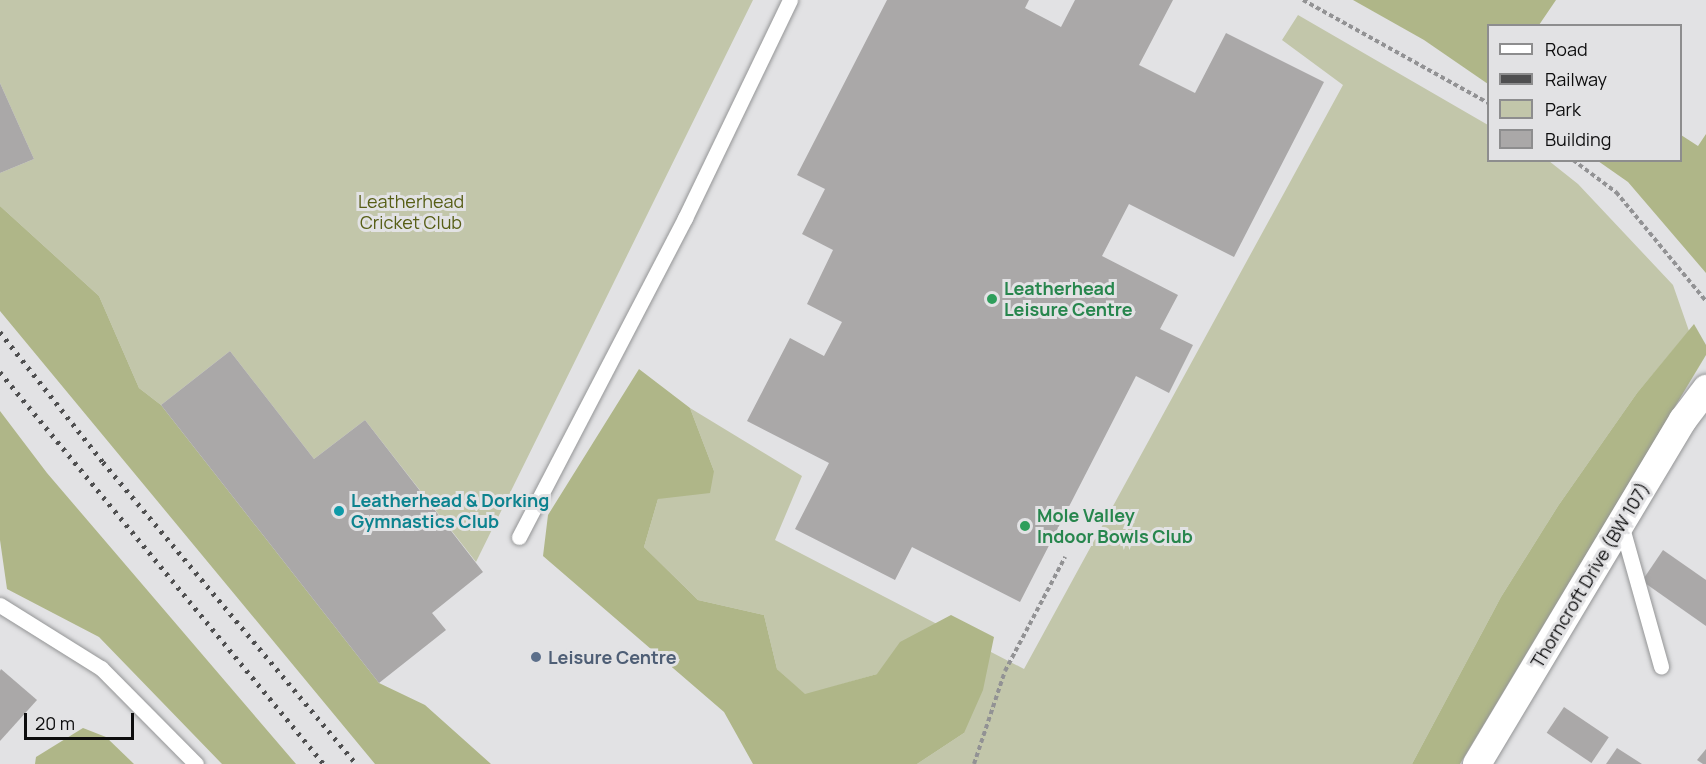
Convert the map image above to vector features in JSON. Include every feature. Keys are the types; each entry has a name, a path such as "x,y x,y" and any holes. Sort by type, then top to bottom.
{"street":[{"name":"Thorncroft Drive (BW 107)","path":"1477,764 1620,524 1706,389"}],"lane":[{"path":"519,537 686,218 790,0"},
{"path":"1620,524 1661,666"},
{"path":"0,604 100,668 196,764"}],"path":[{"path":"1303,0 1487,102"},
{"path":"1576,162 1616,192 1706,302"},
{"path":"974,764 1005,670 1065,557"}],"green space":[{"name":"Leatherhead Cricket Club","path":"0,0 753,0 476,562 365,420 314,459 230,351 161,405 139,388 99,296 0,206 0,173 34,159 0,83"},
{"path":"1353,0 1556,0 1540,24 1487,24 1487,83 1424,40"},
{"path":"1298,15 1487,124 1487,162 1550,162 1578,184 1673,285 1689,331 1637,393 1558,506 1501,597 1412,764 917,764 964,733 877,674 805,695 777,669 764,615 698,600 644,547 658,499 714,471 690,408 802,476 775,540 1024,669 1343,85 1282,40"},
{"path":"1706,134 1706,273 1628,182 1599,162 1682,162 1682,136 1698,146"},
{"path":"0,206 99,296 139,388 161,405 379,683 425,705 491,764 375,764 0,311"},
{"path":"1694,324 1706,345 1706,355 1460,764 1412,764 1501,597 1558,506 1637,393"},
{"path":"639,369 690,408 714,471 710,493 658,499 644,547 698,600 764,615 777,669 805,694 877,674 900,642 951,615 994,637 983,690 964,733 917,764 753,764 724,712 543,556 548,515"},
{"path":"0,411 47,473 296,764 222,764 99,637 7,589 0,540"},
{"path":"83,728 106,737 134,764 35,764 36,757"}],"building":[{"name":"Leatherhead Leisure Centre","path":"887,0 1029,0 1025,8 1061,27 1075,0 1173,0 1139,65 1195,93 1226,33 1324,82 1234,257 1129,204 1102,256 1178,295 1160,329 1193,345 1169,393 1136,376 1020,602 912,547 895,580 795,529 829,463 747,421 790,338 824,356 842,322 807,304 833,250 802,234 825,189 797,175"},
{"path":"0,83 34,159 0,173"},
{"name":"Leatherhead & Dorking Gymnastics Club","path":"230,351 314,459 365,420 483,572 432,613 446,630 379,683 161,405"},
{"path":"1663,550 1706,580 1706,626 1642,581"},
{"path":"1,669 37,700 0,741 0,671"},
{"path":"1564,707 1609,737 1591,763 1547,733"},
{"path":"1617,748 1642,764 1606,764"},
{"path":"1706,749 1706,764 1703,764 1697,760"}],"railway":[{"path":"0,332 103,462 356,764"},
{"path":"0,372 324,764"}],"place":[{"name":"Leatherhead Leisure Centre","path":"992,299"},
{"name":"Leatherhead & Dorking Gymnastics Club","path":"339,511"},
{"name":"Mole Valley Indoor Bowls Club","path":"1025,526"},
{"name":"Leisure Centre","path":"536,657"}]}
